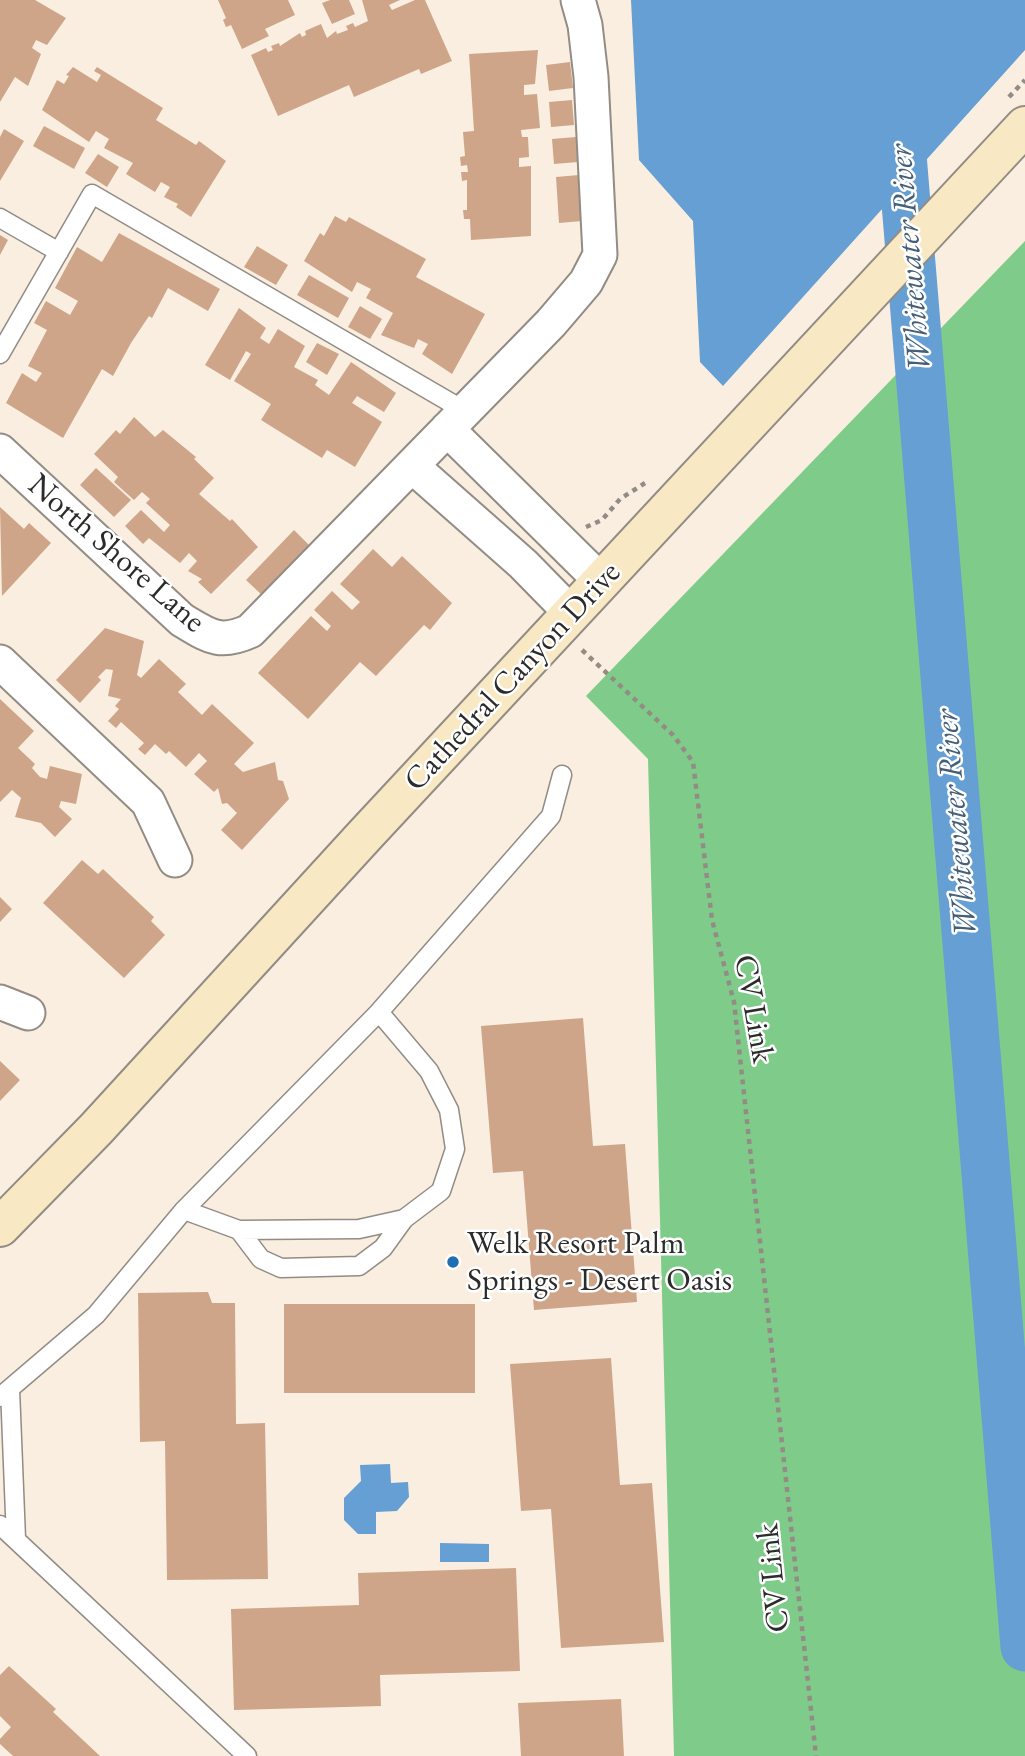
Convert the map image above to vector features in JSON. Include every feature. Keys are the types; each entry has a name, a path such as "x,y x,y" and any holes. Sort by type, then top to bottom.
{"street":[{"name":"North Shore Lane","path":"0,451 182,620 212,638 231,640 250,631 296,587 551,323 586,282 600,255 591,77 585,25 578,0"},
{"name":"Cathedral Canyon Drive","path":"0,1227 96,1129 1025,127"},
{"path":"456,420 565,545 602,582"},
{"path":"412,466 523,564 565,621"},
{"path":"0,662 148,802 175,860"}],"lane":[{"path":"0,354 92,194 456,420"},
{"path":"0,218 59,252"},
{"path":"16,1539 5,1393 96,1315 184,1210 379,1012 551,816 562,775"},
{"path":"239,1230 261,1259 281,1268 359,1266 383,1248 404,1219 441,1191 455,1149 449,1110 429,1071 379,1012"},
{"path":"184,1210 239,1230 359,1229 404,1219"},
{"path":"0,1525 247,1756"}],"path":[{"path":"565,545 580,529 603,520 620,499 654,477"},
{"name":"CV Link","path":"565,621 673,735 693,762 712,920 734,1002 816,1756"}],"green space":[{"path":"1025,241 1025,1756 674,1756 648,759 586,696"}],"water":[{"path":"631,0 1025,0 1025,50 723,386 700,362 693,221 639,160"},
{"path":"390,1464 391,1483 408,1482 409,1497 397,1511 376,1512 376,1534 358,1534 344,1520 344,1498 361,1481 360,1465"},
{"path":"440,1543 489,1544 489,1562 440,1562"}],"building":[{"path":"0,0 35,0 66,18 47,45 36,40 32,48 41,54 28,86 15,77 0,102"},
{"path":"218,0 288,0 295,15 265,29 269,36 242,49 231,25 226,27 223,20 226,18"},
{"path":"349,0 355,14 332,24 322,3"},
{"path":"362,0 400,0 389,5 392,10 415,0 425,0 452,61 421,74 419,69 354,97 349,85 278,116 251,55 266,48 268,52 273,50 271,46 279,43 280,46 300,33 302,37 306,35 305,31 321,24 327,38 336,31 337,34 348,30 346,26 353,23 355,27 368,21"},
{"path":"538,50 535,84 524,85 524,95 537,94 540,128 521,130 522,137 528,137 529,157 519,158 519,167 531,166 531,236 471,240 470,219 464,219 463,210 467,210 467,180 462,181 461,172 468,172 467,165 461,166 460,157 465,156 463,132 474,131 469,54"},
{"path":"570,62 573,88 549,91 546,65"},
{"path":"73,67 97,82 101,75 94,71 97,67 163,108 156,120 196,145 199,141 226,161 191,217 176,207 178,204 164,197 170,187 161,182 155,192 126,174 133,163 104,148 109,139 96,131 89,142 42,110 57,80 64,84 69,76 66,75"},
{"path":"572,100 574,125 551,127 549,102"},
{"path":"44,126 85,148 74,169 33,146"},
{"path":"4,129 24,141 0,181 0,137"},
{"path":"576,137 578,162 554,164 552,139"},
{"path":"98,154 119,167 107,187 85,173"},
{"path":"579,175 582,221 559,223 556,177"},
{"path":"335,216 346,222 349,217 426,259 416,277 485,314 452,374 422,354 428,344 418,339 414,348 381,335 393,313 366,298 371,289 357,282 352,292 304,261 320,233 324,236"},
{"path":"119,233 220,289 208,311 168,288 152,318 149,316 113,376 102,369 63,438 6,403 22,373 36,382 42,373 28,366 47,330 34,323 46,301 70,315 78,301 55,288 77,247 102,262"},
{"path":"0,235 8,240 0,255"},
{"path":"257,246 288,265 276,285 244,267"},
{"path":"309,275 349,298 338,318 297,295"},
{"path":"360,306 382,319 370,339 348,327"},
{"path":"239,308 266,328 260,338 269,344 278,329 305,346 294,367 318,380 315,385 329,395 351,362 396,393 384,412 357,396 352,403 382,422 355,467 327,450 322,458 261,420 271,404 234,381 251,354 246,351 230,380 205,365"},
{"path":"317,343 339,354 327,375 306,362"},
{"path":"134,417 155,437 163,430 196,457 194,459 214,478 199,494 230,521 232,519 258,547 211,594 198,582 202,579 188,571 197,561 189,553 180,563 149,538 143,544 125,526 141,510 164,532 170,525 146,503 150,499 142,492 134,500 114,482 118,477 94,454 116,430 120,434"},
{"path":"96,468 131,500 114,517 80,485"},
{"path":"0,507 24,529 29,523 51,543 2,596"},
{"path":"294,530 311,547 264,597 246,580"},
{"path":"373,549 392,567 402,556 452,603 430,630 424,625 376,676 360,662 308,719 258,673 311,616 327,631 331,626 314,610 332,591 352,610 360,602 340,584"},
{"path":"105,628 144,641 137,675 141,678 159,659 186,684 178,692 202,715 212,704 254,743 234,764 243,772 275,762 278,780 283,781 289,799 242,850 221,830 237,813 227,803 222,804 218,788 214,792 194,774 207,761 199,753 186,767 169,751 166,754 155,744 145,755 138,749 144,743 121,722 116,728 108,721 119,709 115,706 121,699 108,696 113,670 106,669 98,677 101,680 80,703 56,680"},
{"path":"0,699 34,731 18,748 35,764 32,768 40,777 47,779 50,766 82,774 76,804 61,801 59,807 72,819 55,837 41,823 15,817 21,798 12,790 0,802"},
{"path":"82,860 98,874 103,869 154,917 151,921 165,935 124,978 43,903"},
{"path":"0,897 12,909 0,922"},
{"path":"583,1018 593,1146 625,1144 637,1302 534,1310 523,1171 493,1173 481,1026"},
{"path":"0,1061 20,1080 0,1101"},
{"path":"208,1292 212,1303 235,1303 236,1424 265,1423 268,1579 167,1580 165,1441 140,1442 138,1293"},
{"path":"284,1304 475,1304 475,1393 284,1393"},
{"path":"611,1358 620,1485 652,1483 664,1642 561,1648 551,1509 521,1511 510,1364"},
{"path":"516,1568 520,1671 380,1675 381,1706 234,1710 231,1609 359,1605 358,1573"},
{"path":"9,1666 56,1709 53,1712 100,1756 13,1756 0,1744 0,1739 11,1727 0,1716 0,1675"},
{"path":"621,1699 624,1756 521,1756 518,1703"}],"waterway":[{"name":"Whitewater River","path":"905,0 897,94 1025,1647"}],"place":[{"name":"Welk Resort Palm Springs - Desert Oasis","path":"453,1262"}]}
